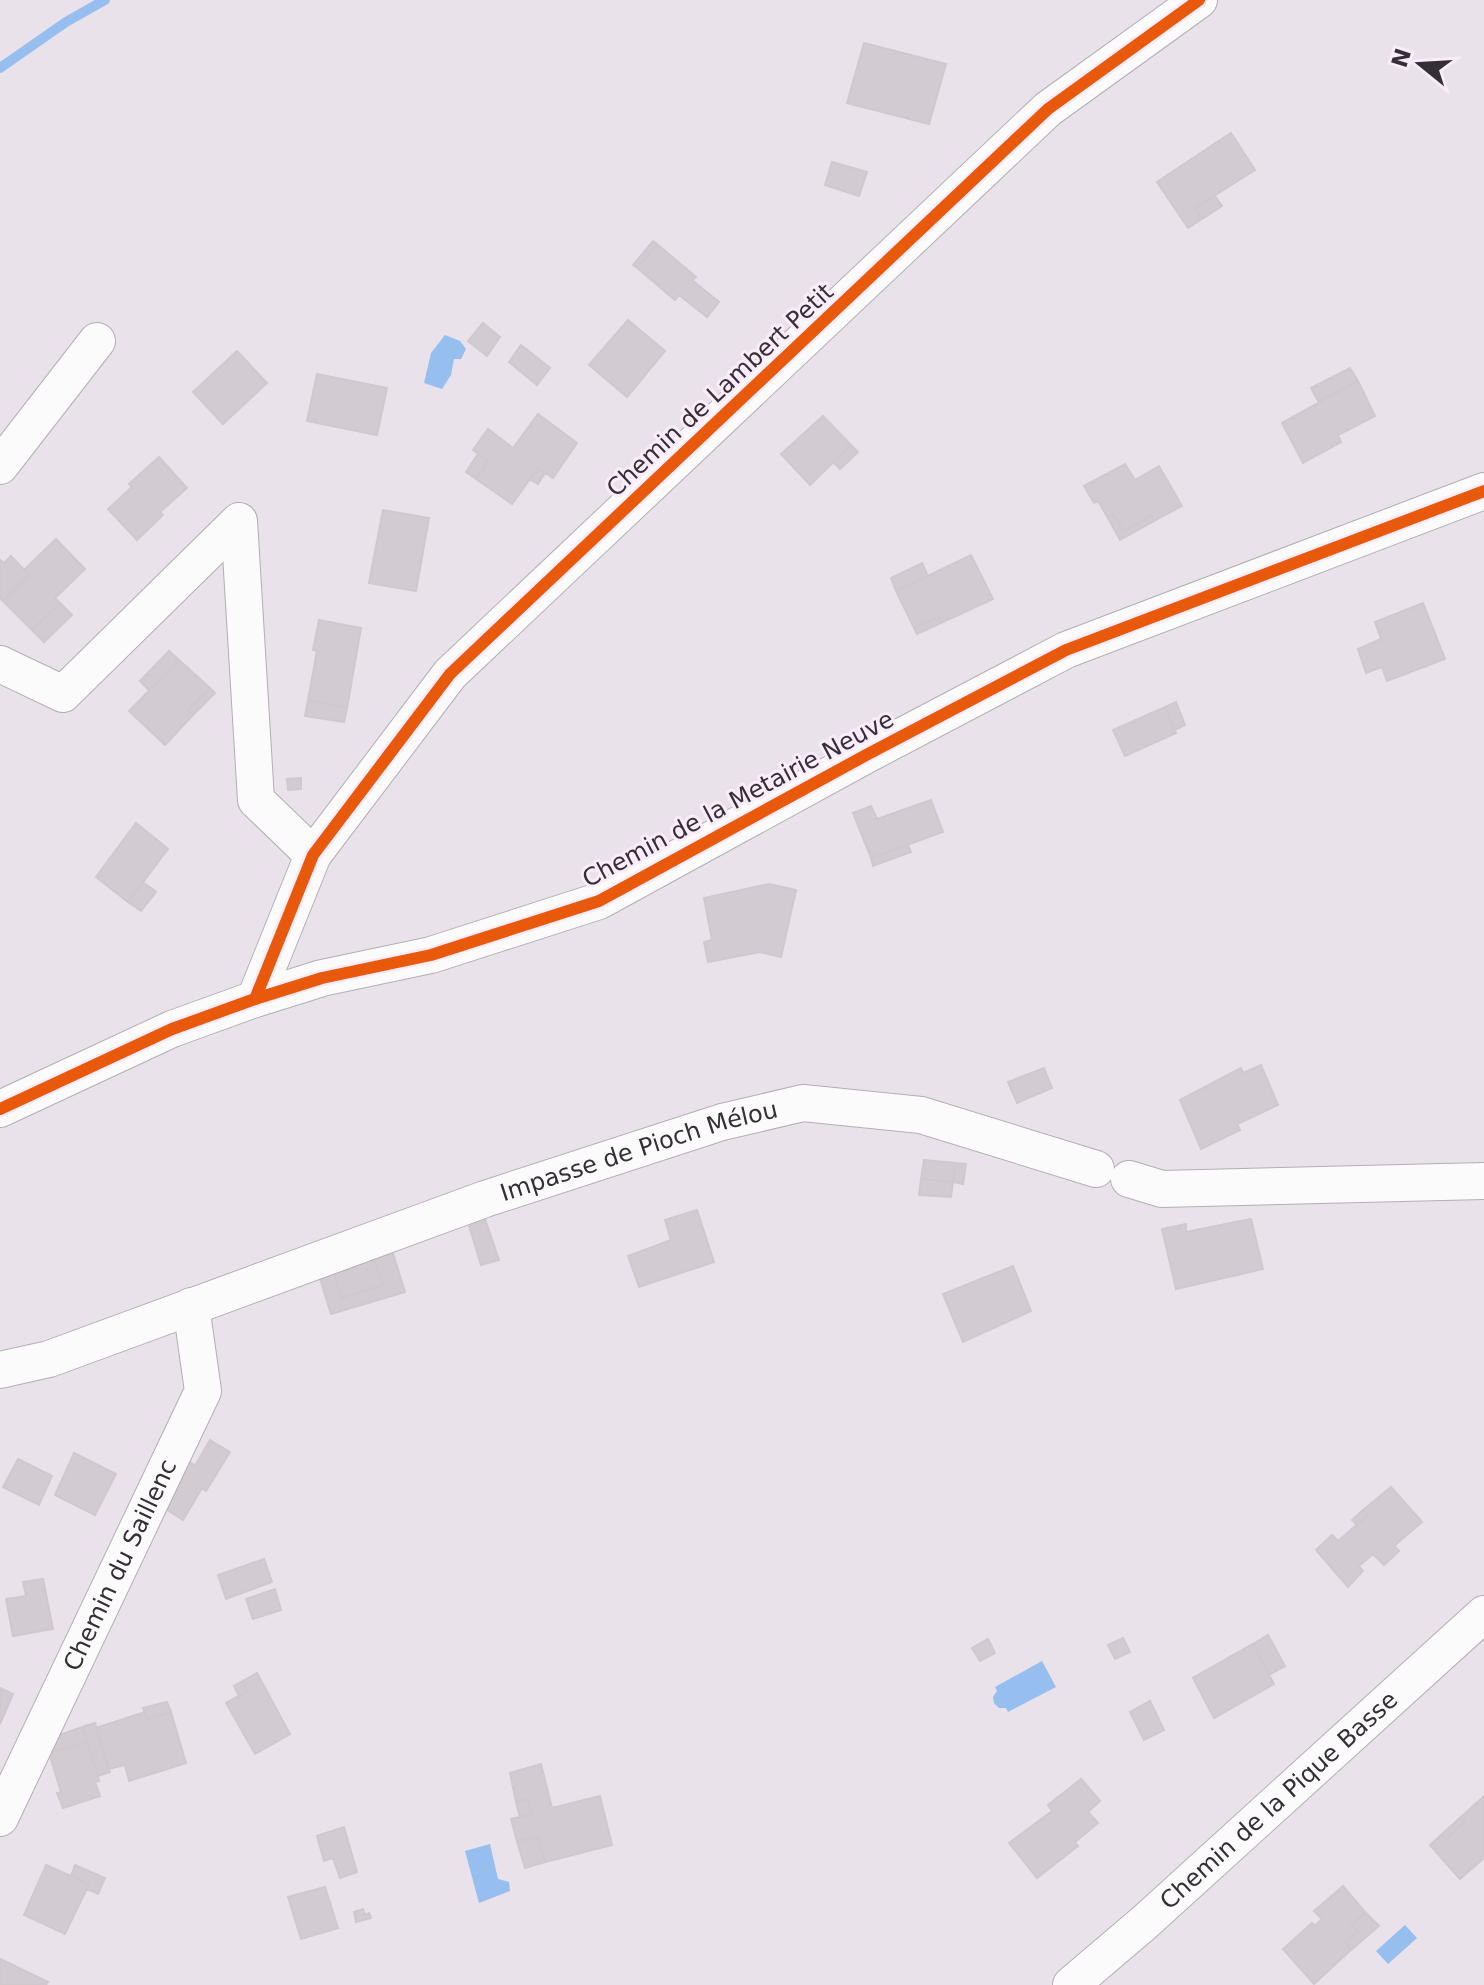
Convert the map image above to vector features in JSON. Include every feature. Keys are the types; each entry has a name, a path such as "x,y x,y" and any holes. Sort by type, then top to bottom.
{"street":[{"name":"Chemin de Lambert Petit","path":"255,999 313,855 450,674 1048,109 1199,0"},
{"path":"0,466 97,341"},
{"name":"Chemin de la Metairie Neuve","path":"0,1109 172,1029 255,999 322,978 431,955 599,901 1066,650 1484,491"},
{"path":"0,664 63,694 239,521 256,800 313,855"},
{"name":"Impasse de Pioch Mélou","path":"0,1370 49,1359 485,1199 722,1122 803,1103 921,1115 1162,1189 1484,1181"},
{"name":"Chemin du Saillenc","path":"0,1818 203,1391 191,1306"},
{"name":"Chemin de la Pique Basse","path":"1071,1985 1157,1911 1484,1614"}],"water":[{"path":"445,335 460,341 466,349 461,359 454,359 451,375 442,389 424,383 431,353"},
{"path":"1042,1661 1056,1687 1008,1712 994,1703 995,1687"},
{"path":"490,1844 498,1879 509,1882 510,1891 479,1903 465,1851"},
{"path":"1405,1925 1417,1938 1388,1964 1376,1951"}],"building":[{"path":"864,43 946,64 929,124 847,103"},
{"path":"1231,133 1255,170 1195,208 1202,219 1188,228 1157,182"},
{"path":"832,162 867,172 859,196 825,185"},
{"path":"1215,196 1222,206 1202,219 1195,208"},
{"path":"653,241 657,244 637,268 633,265"},
{"path":"657,244 696,277 692,280 719,302 707,317 679,295 675,300 637,268"},
{"path":"628,320 665,351 627,397 589,365"},
{"path":"483,323 500,337 487,356 468,341"},
{"path":"521,345 550,368 537,385 509,362"},
{"path":"237,351 267,383 223,424 193,392"},
{"path":"1350,368 1358,381 1318,401 1311,388"},
{"path":"317,374 387,388 377,435 307,421"},
{"path":"1358,381 1375,416 1338,435 1341,442 1303,463 1282,423"},
{"path":"538,414 577,443 553,478 538,468 512,504 476,479 488,461 473,450 488,429 513,448"},
{"path":"823,416 851,445 810,485 781,454"},
{"path":"851,445 858,452 840,469 833,462"},
{"path":"478,454 488,461 476,479 466,472"},
{"path":"159,457 187,488 160,512 163,515 137,540 108,509 132,487 129,484"},
{"path":"1125,464 1135,480 1159,466 1182,506 1154,521 1151,515 1124,531 1113,515 1108,518 1098,501 1094,503 1084,486"},
{"path":"538,468 545,473 538,484 529,479"},
{"path":"383,510 429,518 416,591 369,583"},
{"path":"1113,515 1124,531 1151,515 1154,521 1120,540 1108,518"},
{"path":"56,539 85,569 55,598 60,603 32,630 3,601 29,575 24,570"},
{"path":"971,555 993,599 941,623 938,617 914,628 896,591"},
{"path":"11,556 29,575 3,601 0,598 0,560 4,563"},
{"path":"922,563 928,576 896,591 891,578"},
{"path":"60,603 72,615 44,642 32,630"},
{"path":"1423,603 1445,659 1387,681 1382,667 1366,673 1358,649 1381,639 1375,622"},
{"path":"938,617 941,623 917,634 914,628"},
{"path":"319,620 361,628 347,708 308,700"},
{"path":"169,651 179,660 149,690 140,681"},
{"path":"179,660 210,688 188,710 193,715 165,745 129,711"},
{"path":"210,688 215,693 193,715 188,710"},
{"path":"308,700 347,708 344,722 305,716"},
{"path":"1176,702 1185,725 1175,730 1165,707"},
{"path":"1165,707 1176,733 1125,756 1113,730"},
{"path":"301,778 301,789 288,790 287,779"},
{"path":"931,800 943,832 871,858 853,813 871,806 877,819"},
{"path":"136,823 168,849 128,902 96,877"},
{"path":"908,845 911,852 873,866 871,858"},
{"path":"143,882 156,892 141,911 128,902"},
{"path":"769,884 796,890 781,957 760,952 708,962 704,942 712,940 704,898"},
{"path":"1261,1065 1278,1105 1237,1124 1240,1130 1201,1149 1180,1100 1241,1068 1243,1073"},
{"path":"1044,1068 1052,1088 1017,1103 1008,1082"},
{"path":"924,1160 955,1163 953,1182 921,1179"},
{"path":"955,1163 966,1164 963,1184 953,1182"},
{"path":"921,1179 953,1182 951,1197 919,1195"},
{"path":"697,1210 714,1262 639,1287 628,1256 671,1240 665,1220"},
{"path":"484,1216 499,1260 481,1265 468,1222"},
{"path":"1251,1219 1263,1269 1176,1289 1162,1229 1186,1224 1186,1232"},
{"path":"391,1247 405,1292 331,1314 318,1272 332,1267 341,1298 383,1285 372,1254"},
{"path":"372,1254 383,1285 341,1298 332,1267"},
{"path":"1013,1266 1031,1311 963,1342 943,1294"},
{"path":"210,1440 230,1452 206,1491 202,1488 183,1520 161,1506 185,1458 195,1466"},
{"path":"74,1453 116,1474 95,1515 55,1495"},
{"path":"18,1459 52,1476 39,1505 3,1487"},
{"path":"1391,1487 1422,1522 1394,1546 1399,1551 1384,1565 1373,1554 1359,1566 1363,1571 1348,1587 1316,1550 1332,1535 1338,1541 1368,1515 1363,1510"},
{"path":"1363,1510 1368,1515 1357,1525 1352,1520"},
{"path":"264,1559 272,1582 226,1599 218,1575"},
{"path":"43,1579 53,1629 13,1636 6,1599 26,1596 23,1582"},
{"path":"275,1589 281,1610 253,1619 246,1599"},
{"path":"1268,1635 1285,1666 1269,1675 1253,1644"},
{"path":"1123,1638 1130,1652 1115,1659 1108,1645"},
{"path":"988,1639 995,1653 980,1661 972,1648"},
{"path":"1253,1644 1274,1684 1214,1718 1193,1678"},
{"path":"257,1673 290,1734 255,1754 226,1703 248,1691 243,1681"},
{"path":"243,1681 248,1691 239,1696 234,1686"},
{"path":"0,1688 13,1694 0,1724"},
{"path":"1150,1701 1164,1730 1144,1740 1130,1712"},
{"path":"167,1702 171,1712 147,1719 143,1708"},
{"path":"145,1712 147,1719 171,1712 186,1763 129,1781 125,1765 108,1769 96,1728"},
{"path":"95,1723 110,1772 98,1776 82,1727"},
{"path":"82,1727 87,1742 49,1753 46,1740"},
{"path":"87,1742 98,1776 99,1781 95,1782 100,1796 63,1808 49,1753"},
{"path":"541,1764 552,1808 600,1796 612,1845 545,1862 538,1837 517,1841 511,1819 532,1814 528,1799 516,1802 510,1773"},
{"path":"1081,1779 1100,1801 1088,1812 1098,1823 1075,1842 1078,1846 1037,1878 1009,1843 1052,1811 1048,1805"},
{"path":"1484,1796 1484,1858 1460,1879 1430,1845 1442,1834 1446,1839 1465,1821 1461,1817"},
{"path":"528,1799 532,1814 520,1817 516,1802"},
{"path":"1461,1817 1465,1821 1446,1839 1442,1834"},
{"path":"344,1827 357,1872 340,1878 333,1858 324,1861 317,1836"},
{"path":"538,1837 545,1862 525,1868 517,1841"},
{"path":"46,1865 89,1884 65,1934 24,1915"},
{"path":"75,1865 105,1878 98,1894 87,1889 89,1884 71,1876"},
{"path":"1343,1886 1365,1912 1351,1925 1358,1931 1345,1942 1351,1950 1314,1984 1283,1949 1312,1923 1315,1926 1322,1919 1314,1911"},
{"path":"325,1887 338,1928 301,1939 288,1897"},
{"path":"363,1909 365,1915 369,1913 371,1918 356,1922 354,1912"},
{"path":"1365,1912 1379,1926 1351,1950 1345,1942 1358,1931 1351,1925"},
{"path":"0,1959 48,1982 46,1985 0,1985"}],"waterway":[{"path":"0,68 66,22 105,0"}],"cycle path":[{"path":"255,999 313,855 450,674 1048,109 1199,0"},
{"path":"0,1109 172,1029 255,999 322,978 431,955 599,901 1066,650 1484,491"}]}
